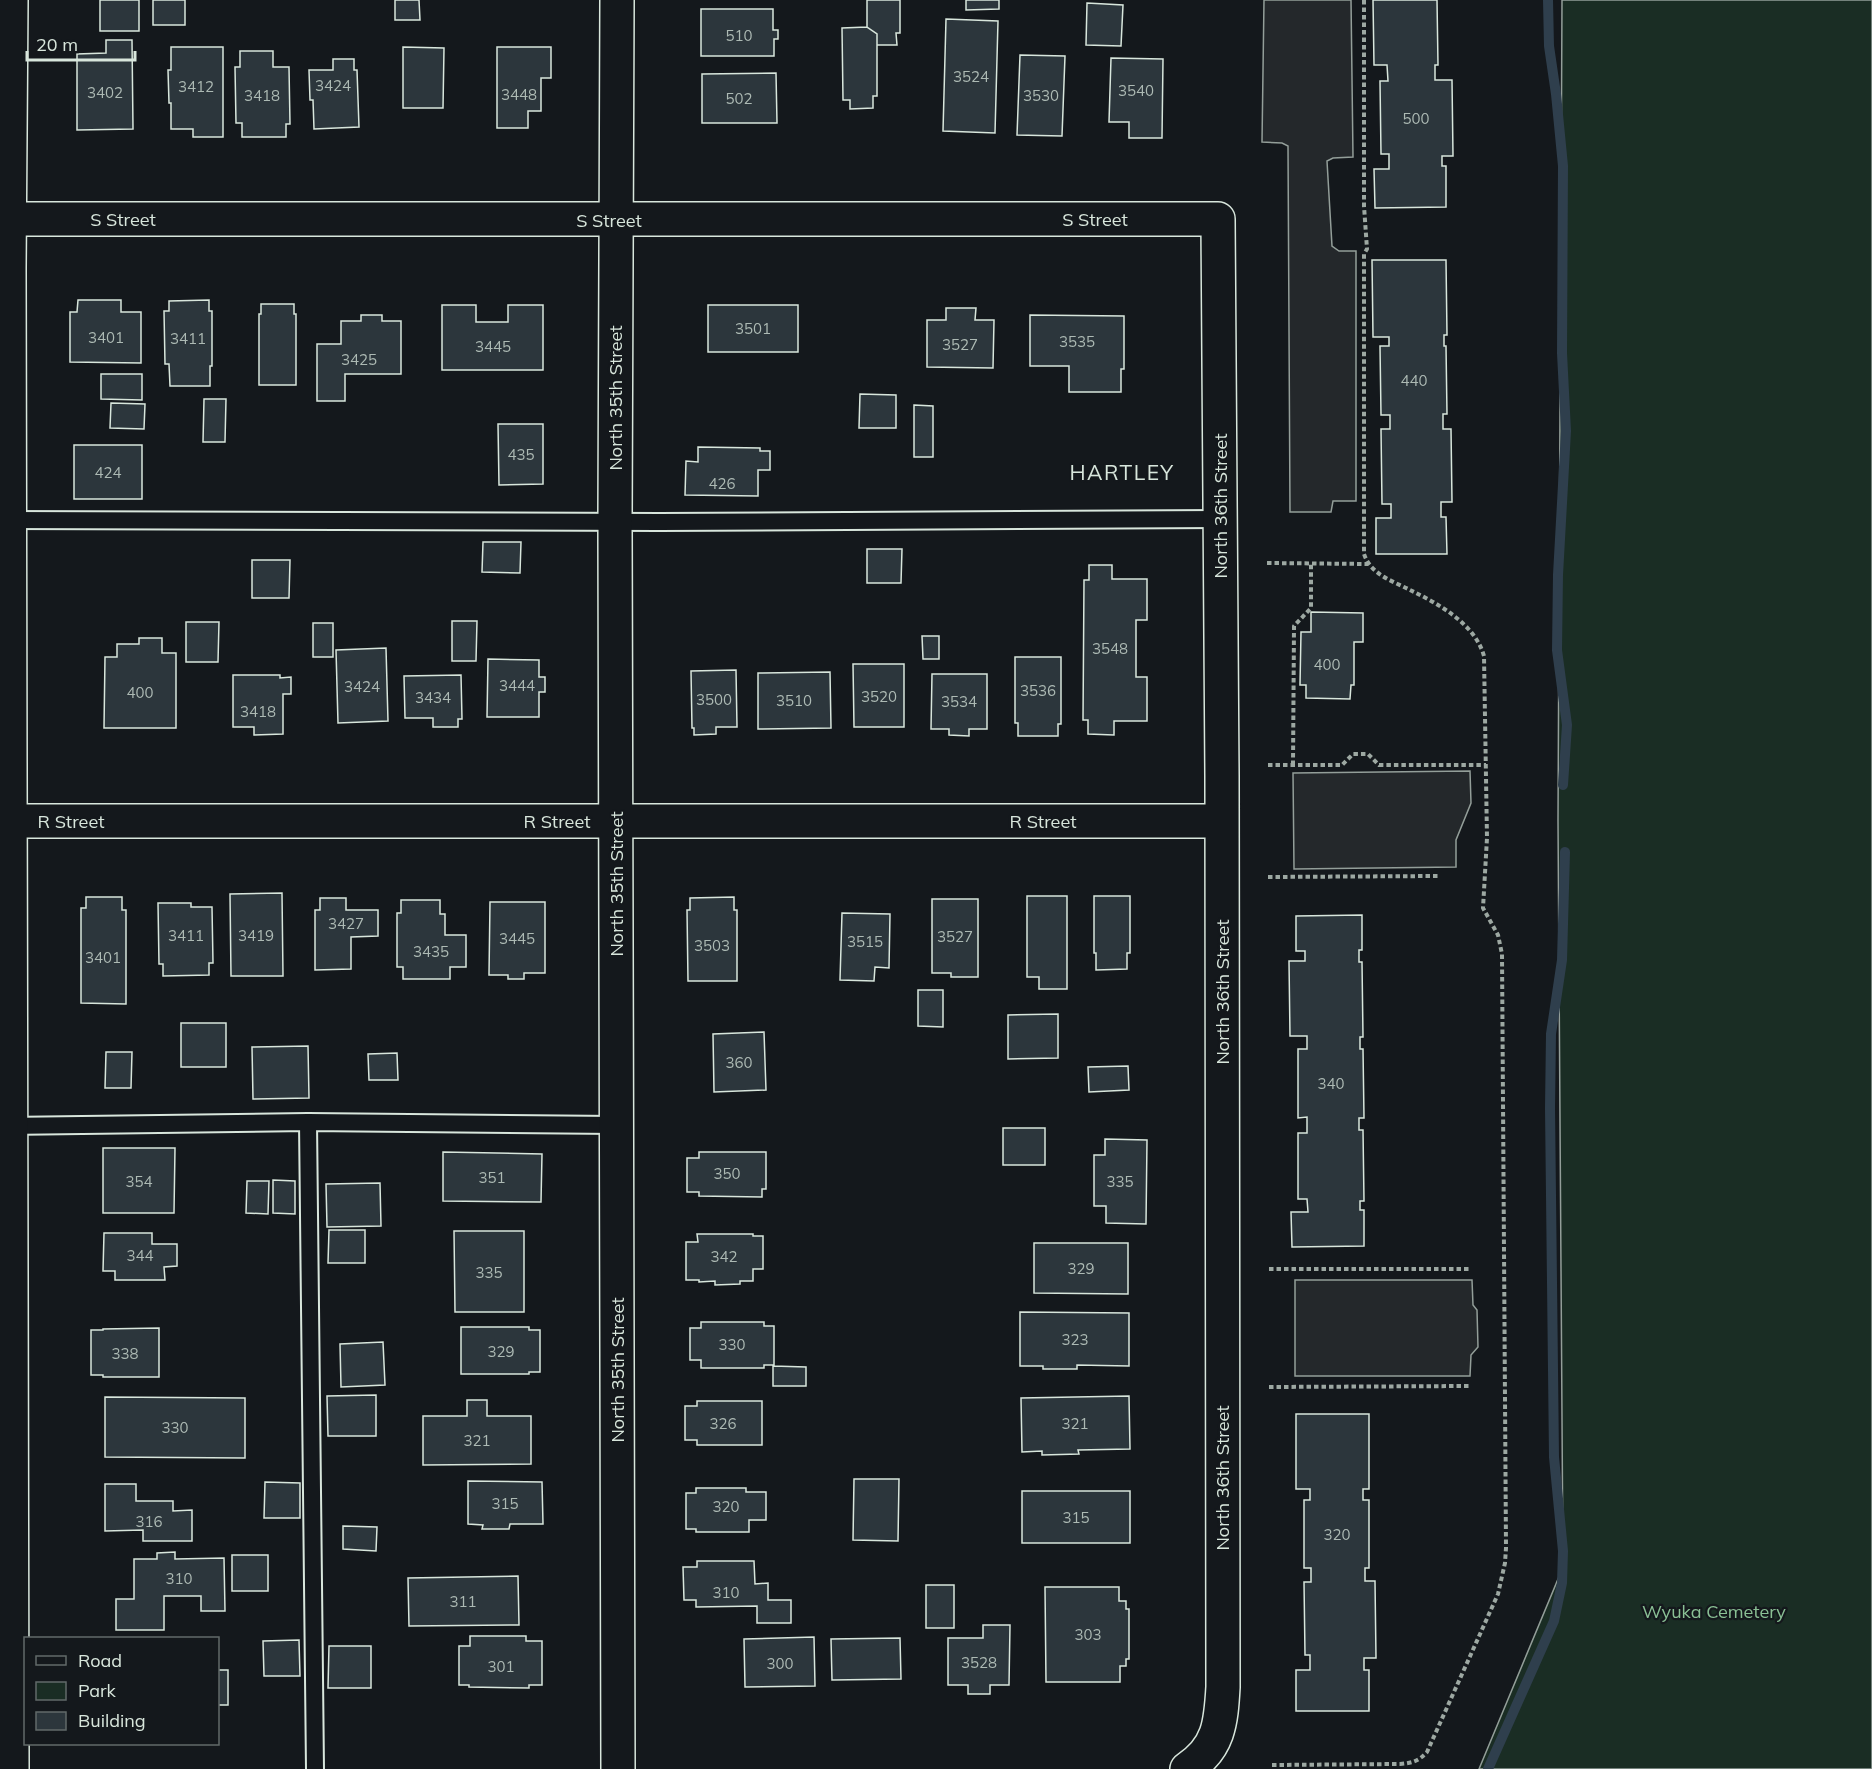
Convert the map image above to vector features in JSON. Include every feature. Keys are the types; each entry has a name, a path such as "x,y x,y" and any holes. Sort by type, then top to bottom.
{"street":[{"path":"11,0 4,219 5,1126 12,1769"},
{"name":"North 35th Street","path":"617,0 615,522 618,1769"},
{"name":"S Street","path":"4,219 1218,219"},
{"name":"North 36th Street","path":"1194,1764 1214,1740 1218,1730 1222,1717 1223,1687 1221,519 1218,219"},
{"name":"R Street","path":"5,821 1222,822"}],"lane":[{"path":"5,520 615,522 1221,519"},
{"path":"308,1122 315,1769"},
{"path":"5,1126 308,1122 616,1125"}],"path":[{"path":"1272,1765 1400,1764 1420,1760 1427,1752 1498,1594 1506,1548 1502,954 1498,935 1483,908 1487,838 1484,656 1473,634 1458,620 1431,600 1384,577 1368,564 1364,554 1364,254 1367,249 1364,206 1364,0"},
{"path":"1267,563 1368,564"},
{"path":"1293,765 1294,626 1311,608 1311,563"},
{"path":"1268,765 1342,765 1353,754 1368,754 1379,765 1486,765"},
{"path":"1268,877 1439,876"},
{"path":"1269,1269 1469,1269"},
{"path":"1269,1387 1469,1386"}],"green space":[{"name":"Wyuka Cemetery","path":"1562,0 1872,0 1872,1769 1479,1769 1563,1567 1558,820"}],"shaded area":[{"path":"1264,0 1351,0 1353,157 1333,158 1327,161 1332,246 1339,251 1356,251 1356,501 1333,501 1331,512 1290,512 1288,146 1282,143 1262,142"},
{"path":"1470,771 1471,803 1456,840 1456,867 1294,869 1293,773"},
{"path":"1295,1280 1472,1280 1473,1305 1477,1310 1478,1347 1471,1355 1470,1376 1295,1376"}],"building":[{"path":"100,0 139,0 139,31 100,31"},
{"path":"153,0 185,0 185,25 153,25"},
{"path":"395,0 419,0 420,20 395,20"},
{"path":"867,0 900,0 900,33 896,33 897,45 877,45 877,34 867,27"},
{"path":"966,0 999,0 999,9 966,10"},
{"path":"1373,0 1437,0 1438,65 1435,65 1435,80 1452,80 1453,156 1442,156 1442,166 1446,166 1446,207 1375,208 1374,169 1389,169 1389,154 1381,154 1380,81 1388,81 1387,65 1374,65"},
{"path":"1087,3 1123,5 1121,46 1086,45"},
{"path":"701,9 773,9 773,30 778,30 778,39 774,39 774,56 701,56"},
{"path":"946,19 998,21 995,133 943,131"},
{"path":"867,27 877,34 877,96 873,96 873,108 850,109 850,100 843,100 842,28"},
{"path":"106,40 132,40 133,129 77,130 77,54 106,53"},
{"path":"171,47 223,47 223,137 193,137 193,129 171,129 168,70 171,70"},
{"path":"403,47 444,48 443,108 403,108"},
{"path":"497,47 551,47 551,78 541,78 541,111 528,111 528,128 497,128"},
{"path":"240,51 273,51 273,67 289,67 290,124 286,124 286,137 242,137 242,123 236,123 235,67 240,67"},
{"path":"1020,55 1065,56 1062,136 1017,135"},
{"path":"1111,58 1163,59 1162,138 1129,138 1129,122 1109,122"},
{"path":"333,59 354,59 354,70 357,70 359,127 314,129 309,70 333,70"},
{"path":"776,73 777,123 702,123 702,74"},
{"path":"1372,260 1446,260 1447,335 1444,335 1444,346 1446,346 1447,414 1443,414 1443,429 1451,429 1452,502 1441,502 1441,517 1446,517 1447,554 1376,554 1376,518 1391,518 1391,504 1382,504 1381,429 1390,429 1390,415 1381,415 1380,346 1389,346 1389,337 1373,337"},
{"path":"78,300 121,300 121,312 141,312 141,363 70,362 70,312 77,312"},
{"path":"209,300 209,311 212,311 210,386 170,386 169,364 165,364 164,311 169,311 169,301"},
{"path":"261,304 294,304 296,385 259,385"},
{"path":"442,305 476,305 476,322 508,322 508,305 543,305 543,370 442,370"},
{"path":"708,305 798,305 798,352 708,352"},
{"path":"946,308 976,308 975,320 994,320 993,368 927,367 927,320 946,320"},
{"path":"361,315 382,315 382,321 401,321 401,374 345,374 345,401 317,401 317,344 341,344 341,321 361,321"},
{"path":"1030,315 1124,316 1124,369 1121,369 1121,392 1069,392 1069,366 1030,366"},
{"path":"101,374 142,374 142,400 101,399"},
{"path":"860,394 896,395 896,428 859,428"},
{"path":"204,399 226,399 225,442 203,442"},
{"path":"111,403 145,404 144,429 110,428"},
{"path":"914,405 933,406 933,457 914,457"},
{"path":"498,424 543,424 543,484 499,485"},
{"path":"74,445 142,445 142,499 74,499"},
{"path":"698,447 760,448 760,451 770,451 770,470 758,470 758,496 685,495 686,461 698,462"},
{"path":"483,542 521,542 520,573 482,572"},
{"path":"867,549 902,549 901,583 867,583"},
{"path":"252,560 290,560 289,598 252,598"},
{"path":"1089,565 1112,565 1112,579 1147,579 1147,620 1136,620 1136,677 1147,677 1147,721 1114,721 1114,735 1088,734 1088,720 1083,720 1084,580 1089,580"},
{"path":"1311,612 1363,613 1363,642 1354,642 1354,685 1351,685 1350,699 1306,698 1306,685 1300,685 1301,632 1311,632"},
{"path":"452,621 477,621 476,661 452,661"},
{"path":"186,622 219,622 218,662 186,662"},
{"path":"313,623 333,623 333,657 313,657"},
{"path":"922,636 939,636 939,659 923,659"},
{"path":"139,638 162,638 162,653 176,653 176,728 104,728 105,657 117,657 117,644 139,644"},
{"path":"386,648 388,721 338,723 336,650"},
{"path":"1015,657 1061,657 1061,724 1058,724 1058,736 1018,736 1018,723 1015,723"},
{"path":"488,659 539,660 539,677 545,677 545,692 539,692 539,717 487,717"},
{"path":"853,664 904,664 904,727 854,727"},
{"path":"736,670 737,727 716,727 716,734 694,735 691,671"},
{"path":"830,672 831,728 758,729 758,673"},
{"path":"932,674 987,674 987,729 969,729 969,736 949,735 949,729 931,729"},
{"path":"233,675 291,677 291,694 283,694 283,734 254,735 254,727 233,727"},
{"path":"461,675 462,719 458,719 458,727 433,727 433,718 405,718 404,676"},
{"path":"282,893 283,976 231,976 230,894"},
{"path":"1027,896 1067,896 1067,989 1039,989 1039,977 1027,977"},
{"path":"1094,896 1130,896 1130,953 1127,953 1127,969 1096,970"},
{"path":"86,897 122,897 122,910 126,910 126,1004 81,1003 81,908 86,908"},
{"path":"734,897 734,910 737,910 737,981 688,981 687,910 690,910 690,898"},
{"path":"320,898 346,898 346,910 378,910 378,936 351,937 351,969 315,970 315,910 320,910"},
{"path":"932,899 978,899 978,977 951,977 951,973 932,973"},
{"path":"401,900 440,900 440,914 445,914 445,935 466,935 466,967 450,967 450,979 403,979 403,967 397,967 397,913 401,913"},
{"path":"490,902 545,902 545,973 524,973 524,979 508,979 508,975 489,975"},
{"path":"158,903 191,903 191,907 212,907 213,963 209,963 209,975 163,976 163,964 159,964"},
{"path":"842,913 890,914 889,968 875,967 874,981 840,980"},
{"path":"1362,915 1362,950 1359,950 1359,962 1362,962 1363,1037 1360,1037 1360,1049 1363,1049 1364,1118 1359,1118 1359,1130 1363,1130 1364,1201 1360,1201 1360,1210 1364,1210 1364,1246 1292,1247 1291,1212 1308,1212 1307,1199 1298,1199 1298,1133 1307,1133 1307,1117 1298,1118 1298,1049 1307,1049 1307,1036 1290,1036 1289,961 1305,961 1305,951 1296,951 1296,916"},
{"path":"918,990 943,990 943,1027 918,1026"},
{"path":"1058,1014 1058,1058 1008,1059 1008,1015"},
{"path":"181,1023 226,1023 226,1067 181,1067"},
{"path":"764,1032 766,1090 714,1092 713,1034"},
{"path":"308,1046 309,1098 253,1099 252,1047"},
{"path":"106,1052 132,1052 131,1088 105,1088"},
{"path":"397,1053 398,1080 369,1080 368,1054"},
{"path":"1128,1066 1129,1090 1089,1092 1088,1067"},
{"path":"1003,1128 1045,1128 1045,1165 1003,1165"},
{"path":"1105,1139 1147,1140 1146,1224 1106,1223 1106,1206 1094,1206 1094,1155 1105,1155"},
{"path":"103,1148 175,1148 174,1213 103,1213"},
{"path":"443,1152 542,1154 541,1202 443,1201"},
{"path":"699,1152 766,1152 766,1189 762,1189 762,1197 699,1196 699,1192 687,1192 687,1158 699,1158"},
{"path":"273,1180 295,1181 295,1214 273,1213"},
{"path":"247,1181 269,1181 268,1214 246,1213"},
{"path":"380,1183 381,1226 327,1227 326,1184"},
{"path":"329,1230 365,1230 365,1263 328,1263"},
{"path":"454,1231 524,1231 524,1312 455,1312"},
{"path":"104,1233 152,1233 152,1244 177,1244 177,1266 164,1267 165,1280 115,1280 115,1271 103,1271"},
{"path":"697,1234 763,1236 763,1269 753,1269 753,1281 740,1281 740,1284 715,1285 715,1281 686,1280 686,1242 698,1242"},
{"path":"1034,1243 1128,1243 1128,1294 1034,1293"},
{"path":"1020,1312 1129,1313 1129,1366 1077,1365 1077,1369 1043,1369 1043,1366 1020,1366"},
{"path":"701,1322 764,1322 764,1326 774,1326 774,1365 764,1365 764,1368 701,1368 701,1360 690,1360 690,1328 701,1328"},
{"path":"461,1327 529,1327 529,1330 540,1330 540,1372 461,1374"},
{"path":"159,1328 159,1377 91,1375 91,1330"},
{"path":"383,1342 385,1385 341,1387 340,1344"},
{"path":"773,1366 806,1367 806,1386 773,1386"},
{"path":"376,1395 376,1436 328,1436 327,1396"},
{"path":"1129,1396 1130,1449 1078,1450 1079,1454 1042,1455 1042,1451 1022,1452 1021,1398"},
{"path":"105,1397 245,1398 245,1458 105,1457"},
{"path":"467,1400 487,1400 487,1416 531,1416 531,1464 423,1465 423,1416 467,1416"},
{"path":"697,1401 762,1401 762,1445 697,1445 697,1440 685,1440 685,1406 697,1406"},
{"path":"1296,1414 1369,1414 1369,1489 1363,1489 1363,1500 1369,1500 1369,1568 1365,1568 1365,1581 1375,1581 1376,1658 1364,1658 1364,1670 1369,1670 1369,1711 1296,1711 1296,1670 1310,1670 1310,1655 1305,1655 1304,1582 1311,1582 1311,1568 1304,1568 1304,1500 1310,1500 1310,1489 1296,1489"},
{"path":"854,1479 899,1479 898,1541 853,1540"},
{"path":"468,1481 542,1482 543,1524 510,1524 509,1529 482,1529 483,1525 468,1524"},
{"path":"265,1482 300,1483 300,1518 264,1518"},
{"path":"105,1484 136,1484 136,1501 173,1501 173,1511 192,1510 192,1541 143,1541 143,1530 105,1531"},
{"path":"696,1488 746,1488 746,1492 766,1492 766,1520 749,1520 749,1532 696,1532 696,1529 686,1529 686,1493 696,1493"},
{"path":"1022,1491 1130,1491 1130,1543 1022,1543"},
{"path":"343,1526 377,1527 376,1551 343,1549"},
{"path":"175,1552 175,1559 224,1558 225,1611 201,1611 201,1596 164,1596 164,1630 116,1630 116,1599 134,1599 134,1559 157,1559 157,1553"},
{"path":"232,1555 268,1555 268,1591 232,1591"},
{"path":"697,1561 754,1561 755,1584 768,1583 768,1600 791,1600 791,1623 757,1623 757,1606 696,1607 696,1600 684,1600 683,1567 697,1567"},
{"path":"518,1576 519,1625 409,1626 408,1578"},
{"path":"926,1585 954,1585 954,1628 926,1628"},
{"path":"1045,1587 1119,1587 1119,1601 1126,1601 1126,1609 1129,1609 1129,1659 1126,1659 1126,1666 1120,1666 1120,1682 1046,1682"},
{"path":"983,1625 1010,1625 1009,1685 990,1685 990,1694 968,1694 968,1685 948,1685 948,1638 983,1638"},
{"path":"470,1636 526,1636 526,1641 542,1641 542,1685 529,1685 529,1688 459,1685 459,1646 470,1646"},
{"path":"814,1637 815,1686 745,1687 744,1639"},
{"path":"900,1638 901,1679 832,1680 831,1639"},
{"path":"299,1640 300,1676 264,1676 263,1641"},
{"path":"329,1646 371,1646 371,1688 328,1688"},
{"path":"219,1670 228,1670 228,1705 219,1705"}],"waterway":[{"path":"1548,0 1549,46 1563,166 1562,353 1566,431 1558,575 1557,650 1567,725 1563,785"},
{"path":"1488,1769 1554,1621 1562,1583 1563,1551 1554,1457 1550,1108 1551,1034 1562,960 1565,852"}],"district":[{"name":"HARTLEY","path":"1122,472"}]}
